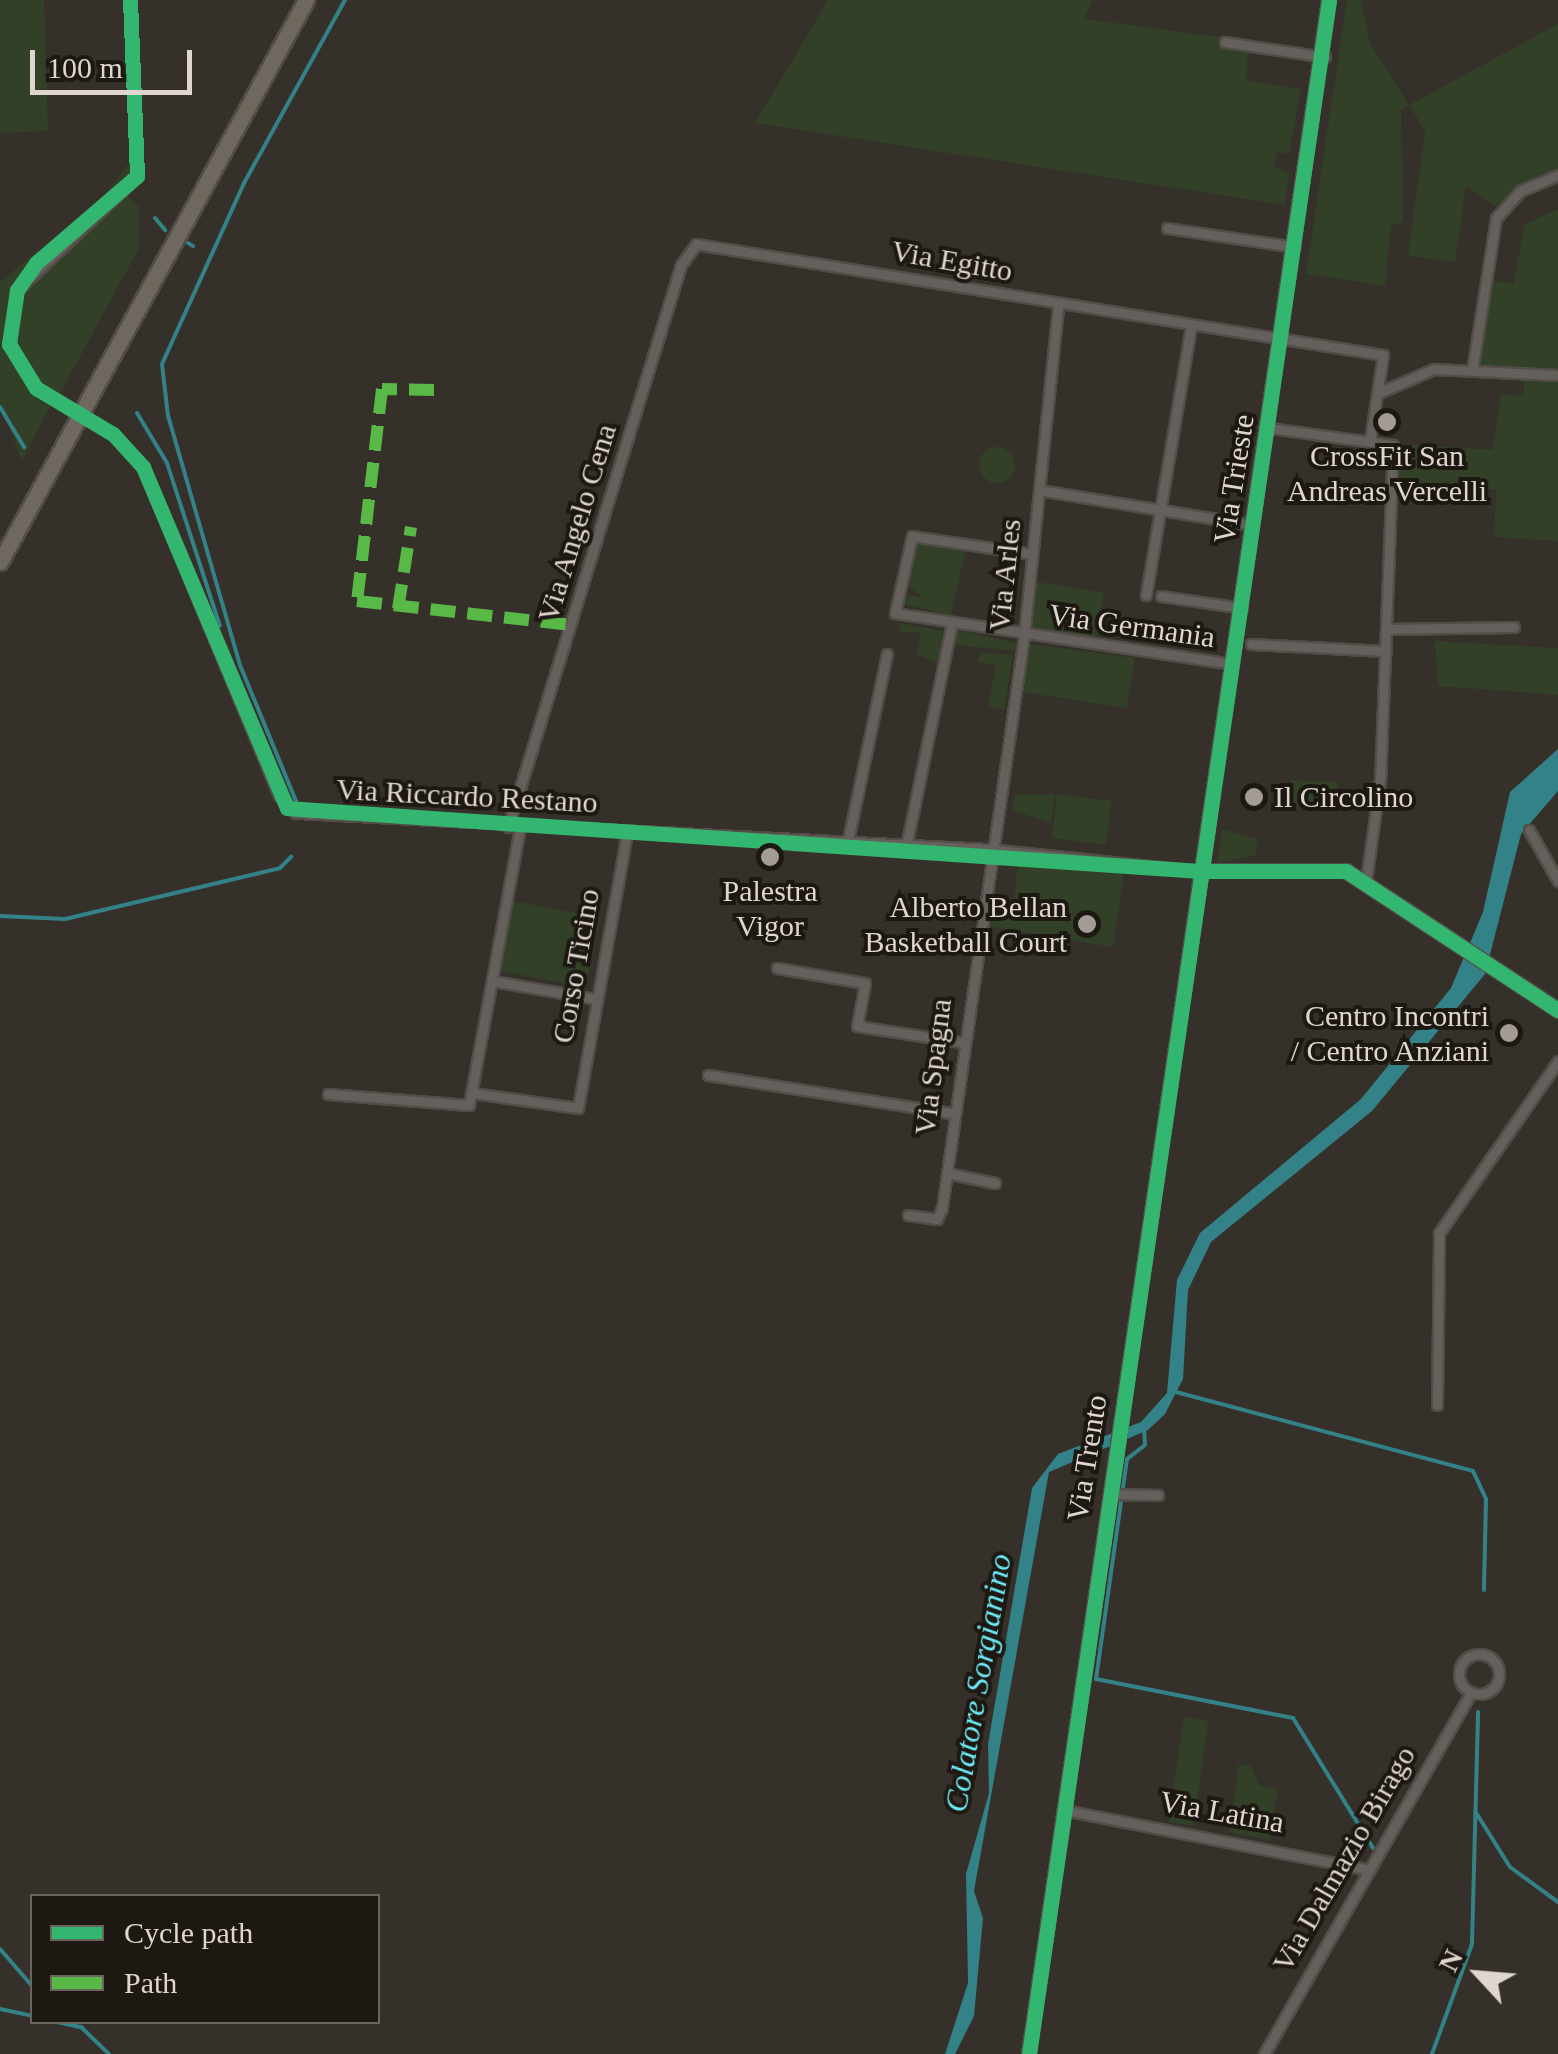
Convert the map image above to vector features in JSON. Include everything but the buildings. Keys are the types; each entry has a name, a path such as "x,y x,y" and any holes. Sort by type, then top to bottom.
{"main road":[{"path":"0,562 306,0"}],"street":[{"name":"Via Riccardo Restano","path":"130,0 137,176 17,290 9,344 36,388 112,434 143,468 287,808 520,828 989,850 1200,871 1329,870 1366,881 1489,967 1558,1009"},
{"path":"1224,42 1325,57 1329,0"},
{"path":"1329,26 1337,0"},
{"name":"Via Trieste","path":"1200,871 1325,57"},
{"path":"1472,371 1496,218 1520,191 1558,175"},
{"path":"1167,228 1295,247"},
{"name":"Via Egitto","path":"704,242 1058,305 1383,355 1370,440"},
{"name":"Via Angelo Cena","path":"508,827 682,265 704,242"},
{"name":"Via Arles","path":"989,850 1024,636 1058,305"},
{"path":"1146,595 1191,325"},
{"path":"1378,392 1434,369 1558,375"},
{"path":"1270,428 1370,440 1394,452 1386,651 1366,881"},
{"path":"1039,490 1254,525"},
{"name":"Via Germania","path":"1032,554 912,536 896,612 1024,636 1234,664"},
{"path":"1161,596 1242,608"},
{"path":"906,847 952,624"},
{"path":"1386,629 1514,627"},
{"path":"1251,644 1386,651"},
{"path":"847,845 887,654"},
{"path":"328,1094 450,1110 469,1105 520,828"},
{"path":"1530,830 1558,881"},
{"name":"Corso Ticino","path":"473,1093 578,1108 626,833"},
{"name":"Via Spagna","path":"908,1215 937,1220 989,850"},
{"name":"Via Trento","path":"1029,2054 1064,1810 1119,1495 1116,1452 1200,871"},
{"path":"777,968 865,983 857,1026 960,1042"},
{"path":"493,982 596,998"},
{"path":"1437,1405 1439,1234 1556,1067"},
{"path":"708,1075 952,1113"},
{"name":"Via Spagna","path":"946,1173 995,1183"},
{"path":"1119,1495 1158,1496"},
{"path":"1489,1656 1496,1686 1471,1692 1462,1666 1489,1656"},
{"name":"Via Dalmazio Birago","path":"1264,2054 1471,1692"},
{"name":"Via Latina","path":"1064,1810 1369,1870"}],"green space":[{"path":"0,0 44,0 48,131 0,133"},
{"path":"828,0 1093,0 1084,19 1249,41 1246,80 1301,89 1289,154 1277,152 1273,166 1289,173 1285,205 755,123"},
{"path":"1347,0 1361,0 1370,43 1409,105 1401,110 1403,222 1391,225 1385,286 1306,274"},
{"path":"1558,24 1558,169 1497,207 1466,186 1455,262 1408,256 1425,131 1409,105"},
{"path":"133,158 128,181 33,262 14,289 5,346 51,404 22,461 0,403 0,282 100,201"},
{"path":"126,194 139,207 138,250 58,397 31,377 15,347 19,296"},
{"path":"1558,209 1558,372 1476,367 1488,280 1514,284 1524,225"},
{"path":"1524,380 1558,382 1558,541 1494,537 1496,490 1396,482 1401,444 1493,450 1501,394 1524,396"},
{"path":"997,447 1010,452 1015,465 1010,478 997,483 984,478 979,465 984,452"},
{"path":"917,543 965,551 951,616 905,604 907,595 924,598 909,587"},
{"path":"1037,582 1104,593 1096,640 1031,631"},
{"path":"900,623 943,631 940,665 917,654 920,633 899,632"},
{"path":"957,630 1017,643 1016,651 954,645"},
{"path":"1435,641 1558,648 1558,695 1438,686"},
{"path":"1029,644 1135,658 1127,708 1022,692"},
{"path":"980,653 1013,655 1004,710 988,707 996,665 978,662"},
{"path":"1291,780 1338,782 1336,807 1290,805"},
{"path":"1015,794 1055,794 1051,823 1012,810"},
{"path":"1057,794 1111,801 1106,845 1052,838"},
{"path":"1223,829 1257,839 1256,855 1217,863"},
{"path":"1018,859 1124,869 1113,947 985,926 990,899 1014,901"},
{"path":"513,901 600,917 586,987 500,971"},
{"path":"1184,1717 1208,1721 1193,1826 1168,1822"},
{"path":"1239,1764 1252,1766 1259,1786 1278,1789 1269,1840 1229,1832"}],"water":[{"path":"1558,749 1558,791 1521,834 1485,974 1372,1111 1211,1242 1188,1290 1183,1379 1165,1414 1148,1430 1049,1472 974,1891 983,1918 974,2016 955,2054 945,2054 968,1983 966,1874 989,1793 988,1744 1032,1488 1058,1454 1141,1422 1167,1393 1177,1280 1200,1233 1361,1099 1451,988 1483,912 1510,792"}],"waterway":[{"path":"296,801 240,665 168,416 162,364 244,183 345,0"},
{"path":"155,218 165,230"},
{"path":"188,243 193,246"},
{"path":"0,407 24,447"},
{"path":"137,413 167,463 220,626"},
{"path":"0,916 65,919 280,868 291,857"},
{"path":"1176,1392 1473,1471 1486,1499 1484,1590"},
{"path":"1144,1427 1145,1445 1127,1459 1096,1679 1293,1718 1373,1848"},
{"path":"1432,2054 1472,1944 1478,1712"},
{"path":"1475,1811 1510,1867 1558,1902"},
{"path":"0,1949 30,1984"},
{"path":"0,2009 30,2016"},
{"path":"67,2024 81,2027 109,2054"}],"marked path":[{"path":"434,390 382,389 357,601 572,625"},
{"path":"398,609 411,527"}],"cycle path":[{"path":"130,0 137,176 36,263 17,290 9,344 36,388 113,434 143,467 287,808 1200,871 1346,871 1558,1010"},
{"path":"1029,2054 1329,0"}],"place":[{"name":"CrossFit San Andreas Vercelli","path":"1387,422"},
{"name":"Il Circolino","path":"1254,797"},
{"name":"Palestra Vigor","path":"770,857"},
{"name":"Alberto Bellan Basketball Court","path":"1087,924"},
{"name":"Centro Incontri / Centro Anziani","path":"1509,1033"}],"water label":[{"name":"Colatore Sorgianino","path":"978,1683"}]}
